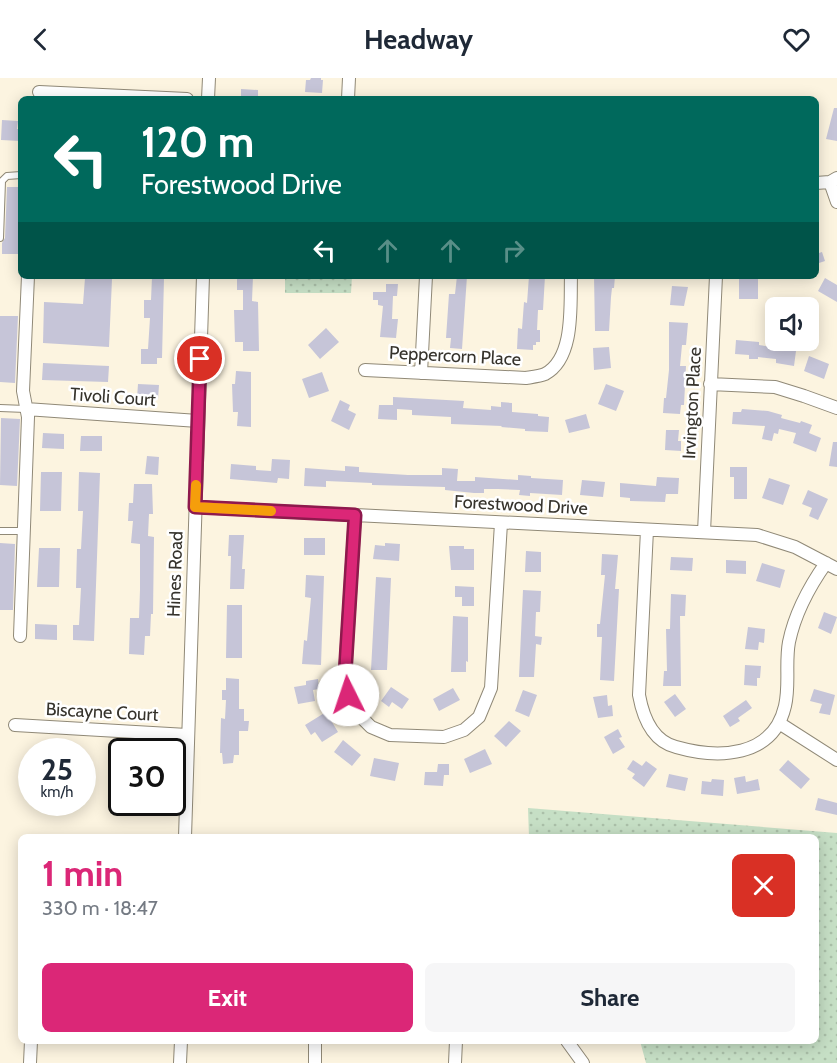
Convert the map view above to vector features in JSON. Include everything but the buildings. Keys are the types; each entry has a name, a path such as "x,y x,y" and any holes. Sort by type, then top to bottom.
{"street":[{"path":"208,96 209,78"},
{"path":"348,96 349,78"},
{"path":"39,92 124,96"},
{"path":"819,182 834,180 837,202"},
{"path":"20,636 28,417 23,391 27,279"},
{"name":"Hines Road","path":"185,834 203,279"},
{"path":"421,373 426,279"},
{"name":"Peppercorn Place","path":"364,370 526,378 544,374 555,366 567,347 571,279"},
{"name":"Irvington Place","path":"704,532 716,279"},
{"path":"710,384 774,387 837,408"},
{"name":"Tivoli Court","path":"26,409 198,421"},
{"name":"Forestwood Drive","path":"195,507 757,535 795,547 831,566"},
{"path":"355,515 345,675 348,695 357,713 371,727 390,735 444,737 464,730 480,717 491,688 501,522"},
{"path":"647,530 639,695 643,714 652,731 669,745 690,751 736,753 756,746 772,733 779,723 786,704 789,642 806,593 831,566"},
{"path":"779,723 837,760"},
{"name":"Biscayne Court","path":"15,725 187,735"},
{"path":"30,1063 31,1044"},
{"path":"180,1063 181,1044"},
{"path":"315,1044 315,1063"},
{"path":"455,1063 456,1044"},
{"path":"569,1044 583,1063"}],"lane":[{"path":"0,238 2,181 7,176 18,175"},
{"path":"0,408 26,409"},
{"path":"0,531 24,531"}],"green space":[{"path":"285,279 352,279 351,293 285,293"},
{"path":"528,808 837,833 837,1063 646,1063 641,1044 819,1044 819,834 529,834"}],"slow traffic":[{"path":"196,485 195,507 271,511"}],"route":[{"path":"200,359 195,507 355,515 345,675 348,695"}]}
